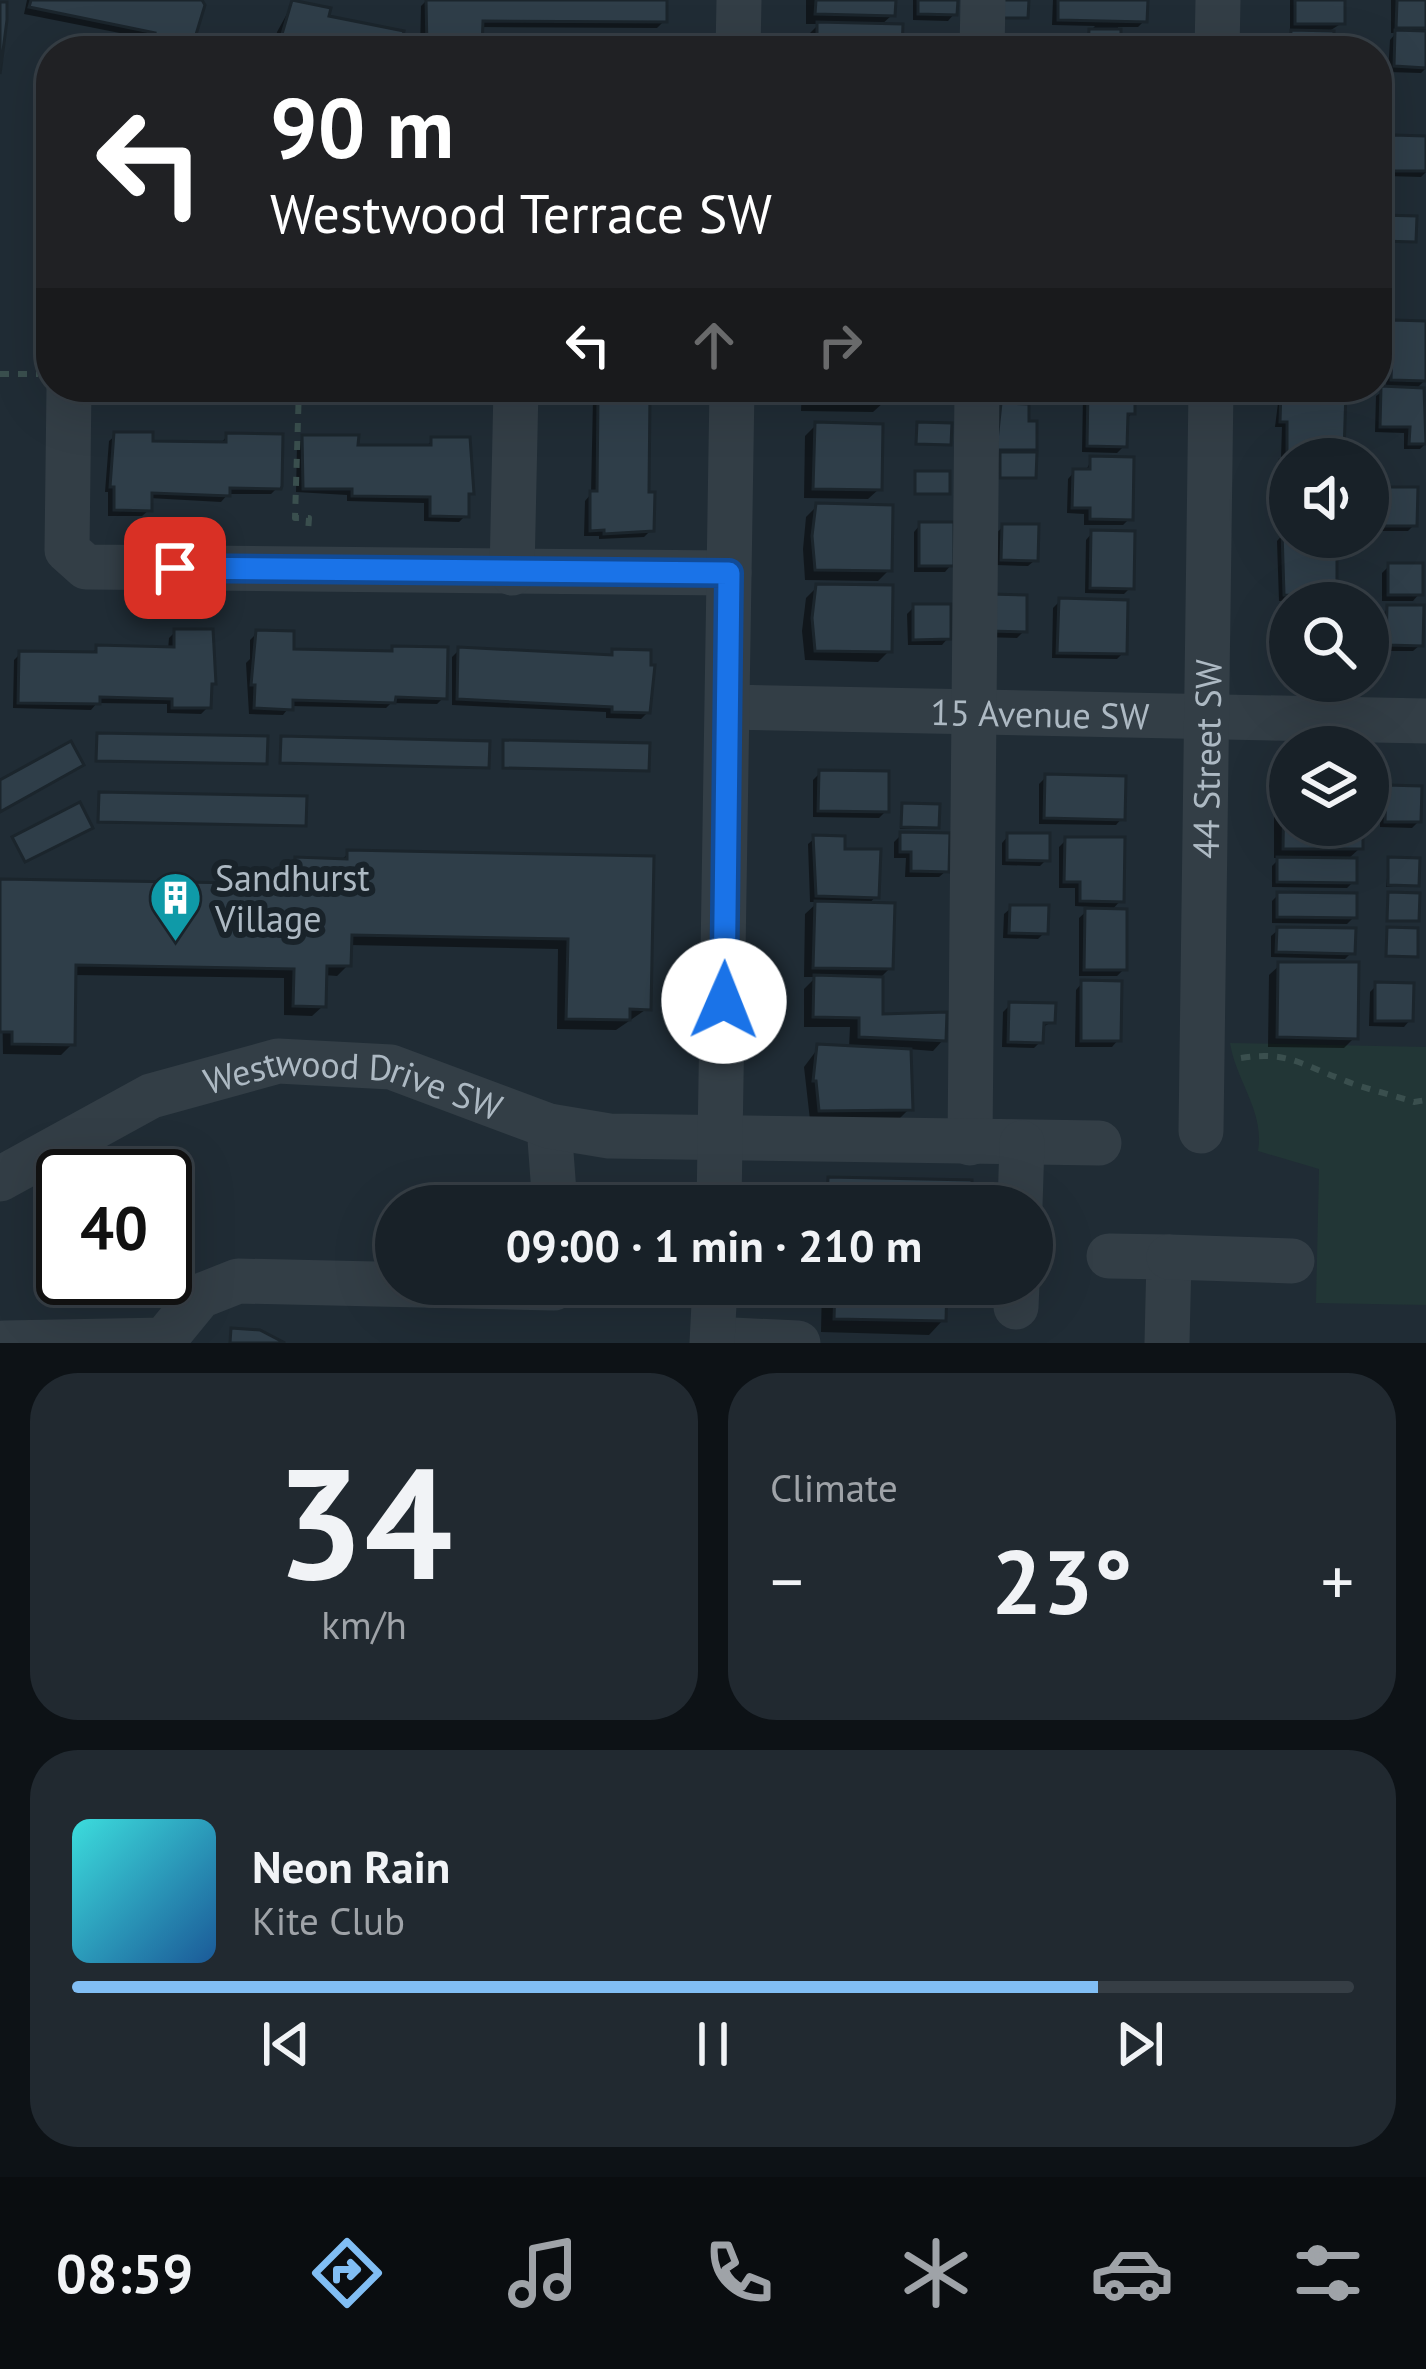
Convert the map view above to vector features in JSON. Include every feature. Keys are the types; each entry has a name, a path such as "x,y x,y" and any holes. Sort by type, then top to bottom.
{"street":[{"path":"738,36 739,0"},
{"path":"982,0 982,36"},
{"path":"1217,36 1218,0"},
{"path":"69,402 67,550 86,567 729,573"},
{"path":"512,573 516,402"},
{"path":"720,1185 732,402"},
{"path":"970,1143 977,402"},
{"name":"44 Street SW","path":"1201,1131 1211,402"},
{"name":"15 Avenue SW","path":"728,707 1426,721"},
{"name":"Westwood Drive SW","path":"0,1179 151,1096 278,1061 391,1067 549,1126 609,1136 1099,1143"},
{"path":"549,1126 553,1185"},
{"path":"1021,1185 1022,1143"},
{"path":"1109,1256 1292,1261"},
{"path":"1167,1343 1169,1257"},
{"path":"4,1343 164,1340 200,1297 238,1282 375,1285"},
{"path":"715,1305 712,1341 798,1343"}],"path":[{"path":"0,374 36,374"},
{"path":"299,402 295,518 308,518 307,570"},
{"path":"1203,1057 1231,1059 1270,1053 1302,1060 1358,1085 1414,1102 1426,1100"}],"green space":[{"path":"1230,1043 1426,1047 1426,1305 1316,1303 1319,1169 1258,1151 1254,1110"}],"building":[{"path":"31,0 202,0 205,5 196,36 154,36 29,7"},
{"path":"292,0 331,8 329,16 404,31 403,36 281,36"},
{"path":"426,0 667,0 667,22 483,21 482,36 427,36"},
{"path":"816,0 896,0 895,16 815,14"},
{"path":"918,0 958,0 957,15 918,14"},
{"path":"996,0 1029,0 1028,18 996,18"},
{"path":"1058,0 1148,0 1147,22 1058,20"},
{"path":"1295,0 1345,0 1345,24 1295,24"},
{"path":"1397,0 1426,0 1426,28 1396,28"},
{"path":"0,2 7,2 7,20 0,74"},
{"path":"817,22 903,24 903,36 817,36"},
{"path":"1089,29 1121,29 1121,36 1089,36"},
{"path":"1291,30 1334,31 1334,36 1291,36"},
{"path":"1395,30 1426,31 1426,68 1394,66"},
{"path":"1393,135 1426,136 1426,171 1392,171"},
{"path":"1392,215 1417,216 1416,242 1392,241"},
{"path":"1393,320 1426,321 1426,381 1392,380"},
{"path":"1392,387 1424,388 1426,444 1409,444 1410,427 1380,427 1381,402 1392,402"},
{"path":"598,402 650,402 649,492 655,492 654,531 590,531 590,491 597,491"},
{"path":"1088,402 1135,402 1135,414 1128,414 1127,447 1087,446"},
{"path":"1281,402 1346,402 1344,438 1287,438 1287,422 1280,422"},
{"path":"1001,403 1029,404 1029,421 1037,421 1037,450 996,450"},
{"path":"815,422 883,424 882,490 813,489"},
{"path":"917,422 952,423 951,445 916,444"},
{"path":"114,432 153,432 153,441 226,442 226,433 283,434 282,486 230,488 230,496 152,493 152,511 114,510 114,487 110,487"},
{"path":"302,435 359,435 358,445 431,445 431,437 470,437 474,494 469,494 469,517 430,516 430,497 352,496 352,489 303,489"},
{"path":"1000,452 1037,452 1036,478 1000,478"},
{"path":"1090,456 1134,457 1133,520 1090,519 1090,508 1072,508 1073,469 1090,469"},
{"path":"915,471 950,471 950,494 915,494"},
{"path":"1389,487 1418,487 1417,526 1389,526"},
{"path":"816,503 893,505 892,571 815,570"},
{"path":"919,522 954,522 954,566 919,566"},
{"path":"1002,524 1039,524 1038,561 1001,560"},
{"path":"1091,530 1135,531 1134,589 1090,588"},
{"path":"1283,558 1337,558 1337,582 1284,582"},
{"path":"1388,563 1423,563 1423,595 1389,595"},
{"path":"816,584 893,585 892,652 815,651"},
{"path":"988,594 1027,595 1027,632 988,631"},
{"path":"1059,598 1128,600 1127,654 1057,653"},
{"path":"913,604 951,604 951,639 913,640"},
{"path":"1389,605 1424,605 1423,646 1389,645"},
{"path":"174,629 213,629 216,684 212,684 211,708 172,708 172,699 100,697 100,704 18,703 19,651 96,652 96,645 174,647"},
{"path":"256,630 294,631 294,649 448,647 447,699 396,697 395,703 293,700 293,710 254,708"},
{"path":"458,647 612,655 612,649 651,650 651,665 655,665 650,713 457,699"},
{"path":"97,733 268,736 267,764 96,761"},
{"path":"281,736 490,741 489,768 280,763"},
{"path":"503,740 650,743 649,771 503,768"},
{"path":"71,741 84,765 0,812 0,780"},
{"path":"819,770 889,771 889,812 818,811"},
{"path":"1045,774 1126,776 1125,820 1044,818"},
{"path":"1389,785 1422,786 1421,822 1389,822"},
{"path":"99,792 307,796 306,826 98,822"},
{"path":"80,802 93,828 25,862 12,837"},
{"path":"902,803 940,804 939,828 901,827"},
{"path":"900,832 950,833 949,872 911,871 911,852 900,852"},
{"path":"1007,833 1050,833 1050,861 1007,860"},
{"path":"813,835 845,836 845,849 881,849 879,898 816,896"},
{"path":"1065,837 1125,837 1124,902 1080,901 1080,882 1064,882"},
{"path":"1283,846 1363,846 1363,849"},
{"name":"Sandhurst Village","path":"347,850 654,856 651,1010 630,1009 630,1020 566,1019 568,939 352,935 351,966 327,966 326,1007 293,1006 294,969 76,965 75,1045 12,1044 12,1032 0,1032 0,879 294,884 295,857 347,859"},
{"path":"1277,857 1357,858 1357,883 1277,882"},
{"path":"1388,857 1420,858 1419,886 1388,885"},
{"path":"1277,892 1357,893 1357,918 1277,917"},
{"path":"1388,892 1420,893 1419,921 1387,921"},
{"path":"815,901 895,903 893,969 813,968"},
{"path":"1010,905 1049,905 1048,934 1009,933"},
{"path":"1085,908 1127,909 1127,970 1084,970"},
{"path":"1277,927 1356,928 1355,954 1276,952"},
{"path":"1387,927 1418,928 1418,957 1386,956"},
{"path":"1278,962 1359,962 1358,1039 1277,1037"},
{"path":"814,975 883,977 883,1014 947,1012 946,1041 859,1037 859,1018 813,1017"},
{"path":"1081,980 1122,981 1121,1041 1081,1041"},
{"path":"1375,982 1414,983 1413,1021 1375,1021"},
{"path":"1009,1002 1056,1003 1055,1023 1044,1023 1043,1043 1008,1042"},
{"path":"817,1044 911,1049 913,1110 819,1111 813,1081"},
{"path":"828,1177 972,1180 972,1185 828,1185"},
{"path":"834,1305 946,1305 946,1321 834,1319"},
{"path":"231,1328 260,1330 285,1343 230,1343"}],"place":[{"name":"Sandhurst Village","path":"176,944"}],"route":[{"path":"175,568 729,573 724,1001"}]}
